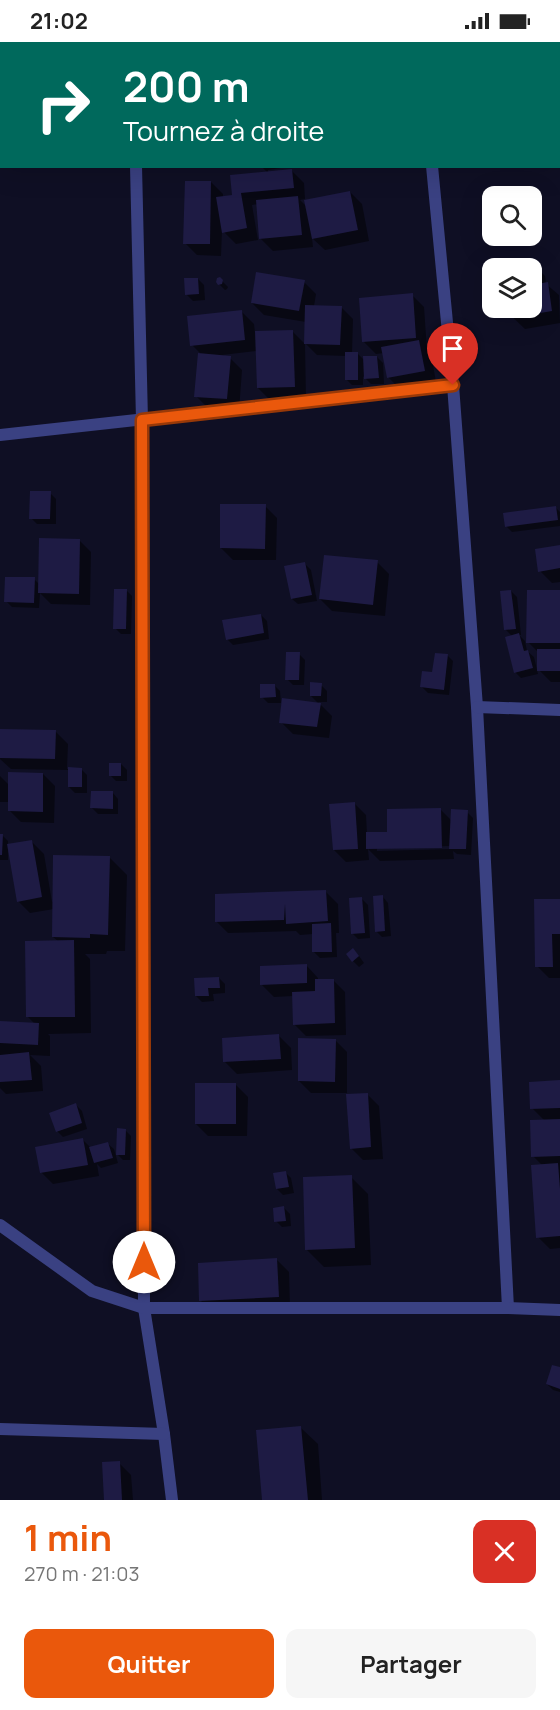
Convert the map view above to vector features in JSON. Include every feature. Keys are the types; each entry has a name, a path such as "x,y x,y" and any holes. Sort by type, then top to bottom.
{"street":[{"path":"136,168 142,420 144,1308 172,1500"},
{"path":"432,168 453,385 477,707 508,1308"},
{"path":"0,435 453,385"},
{"path":"477,707 560,710"},
{"path":"0,1225 92,1291 144,1308 560,1310"},
{"path":"0,1430 164,1434"}],"building":[{"path":"292,169 294,188 241,193 247,228 222,233 216,197 232,195 230,175"},
{"path":"185,181 211,181 210,244 183,244"},
{"path":"350,191 358,230 312,239 304,200"},
{"path":"298,196 302,235 259,239 256,200"},
{"path":"256,272 305,280 299,311 251,303"},
{"path":"220,277 223,280 222,284 218,285 217,278"},
{"path":"184,278 198,278 199,294 185,295"},
{"path":"548,282 552,311 542,313 542,283"},
{"path":"413,293 416,338 362,342 359,298"},
{"path":"305,305 342,306 340,345 304,344"},
{"path":"242,310 245,340 190,346 187,316"},
{"path":"293,330 295,387 257,388 255,331"},
{"path":"419,340 425,371 387,378 381,347"},
{"path":"345,352 358,352 358,380 345,380"},
{"path":"198,353 231,356 227,399 194,397"},
{"path":"363,356 377,356 379,378 364,379"},
{"path":"30,491 51,491 50,519 29,519"},
{"path":"220,504 266,504 265,549 220,548"},
{"path":"556,506 558,520 505,527 503,513"},
{"path":"39,538 80,539 79,594 38,593"},
{"path":"560,545 560,568 538,572 535,549"},
{"path":"324,555 378,560 373,605 319,599"},
{"path":"305,562 312,595 291,599 284,566"},
{"path":"5,577 35,577 34,603 4,602"},
{"path":"114,589 127,589 126,629 113,629"},
{"path":"511,590 516,629 504,630 500,591"},
{"path":"527,590 560,590 560,643 526,643"},
{"path":"261,614 264,633 226,640 222,620"},
{"path":"519,633 524,651 528,650 533,668 514,673 505,637"},
{"path":"537,649 560,649 560,671 537,671"},
{"path":"286,652 300,652 299,680 285,680"},
{"path":"435,653 448,654 444,690 420,687 422,671 432,672"},
{"path":"310,682 322,683 321,696 310,696"},
{"path":"260,684 275,684 276,697 260,698"},
{"path":"282,698 321,703 317,727 279,723"},
{"path":"0,729 56,730 55,759 0,758"},
{"path":"109,763 121,763 121,776 109,776"},
{"path":"68,767 82,768 82,787 68,787"},
{"path":"8,772 43,773 43,812 8,811"},
{"path":"91,791 113,791 113,809 90,808"},
{"path":"355,802 358,849 333,850 329,804"},
{"path":"441,808 442,848 366,849 366,832 387,832 387,809"},
{"path":"451,809 468,810 466,849 449,849"},
{"path":"0,834 3,834 2,855 0,855"},
{"path":"32,840 42,897 17,902 7,844"},
{"path":"53,855 110,856 108,935 90,934 90,938 52,937"},
{"path":"326,890 328,921 286,924 285,904 284,920 215,922 215,894"},
{"path":"383,895 385,931 375,932 373,896"},
{"path":"362,897 365,933 351,934 349,898"},
{"path":"534,899 560,899 560,934 552,934 553,967 535,967"},
{"path":"331,923 332,952 312,952 312,924"},
{"path":"74,940 75,1017 26,1017 25,941"},
{"path":"353,948 359,956 352,962 346,954"},
{"path":"307,964 307,983 260,985 260,966"},
{"path":"219,977 220,988 208,988 209,996 195,996 194,978"},
{"path":"315,979 334,979 335,1023 293,1025 292,992 315,991"},
{"path":"0,1021 39,1023 38,1045 0,1043"},
{"path":"279,1034 281,1059 223,1062 222,1038"},
{"path":"298,1038 336,1039 335,1082 298,1081"},
{"path":"29,1052 32,1080 0,1082 0,1055"},
{"path":"560,1080 560,1108 530,1109 529,1082"},
{"path":"195,1083 236,1083 236,1124 195,1124"},
{"path":"368,1093 371,1147 350,1149 346,1094"},
{"path":"76,1103 82,1123 56,1132 49,1113"},
{"path":"560,1119 560,1156 531,1157 530,1120"},
{"path":"117,1128 126,1129 125,1155 116,1155"},
{"path":"83,1138 88,1165 40,1173 35,1147"},
{"path":"108,1142 113,1158 94,1163 89,1147"},
{"path":"558,1163 560,1236 536,1238 531,1165"},
{"path":"286,1171 289,1187 276,1189 273,1173"},
{"path":"352,1175 355,1248 305,1250 303,1177"},
{"path":"284,1206 286,1221 274,1222 273,1208"},
{"path":"277,1258 279,1297 199,1301 198,1263"},
{"path":"552,1365 560,1367 560,1389 546,1384"},
{"path":"301,1426 308,1500 262,1500 256,1430"},
{"path":"120,1461 122,1500 104,1500 102,1462"}],"route":[{"path":"144,1262 142,420 453,385"}]}
